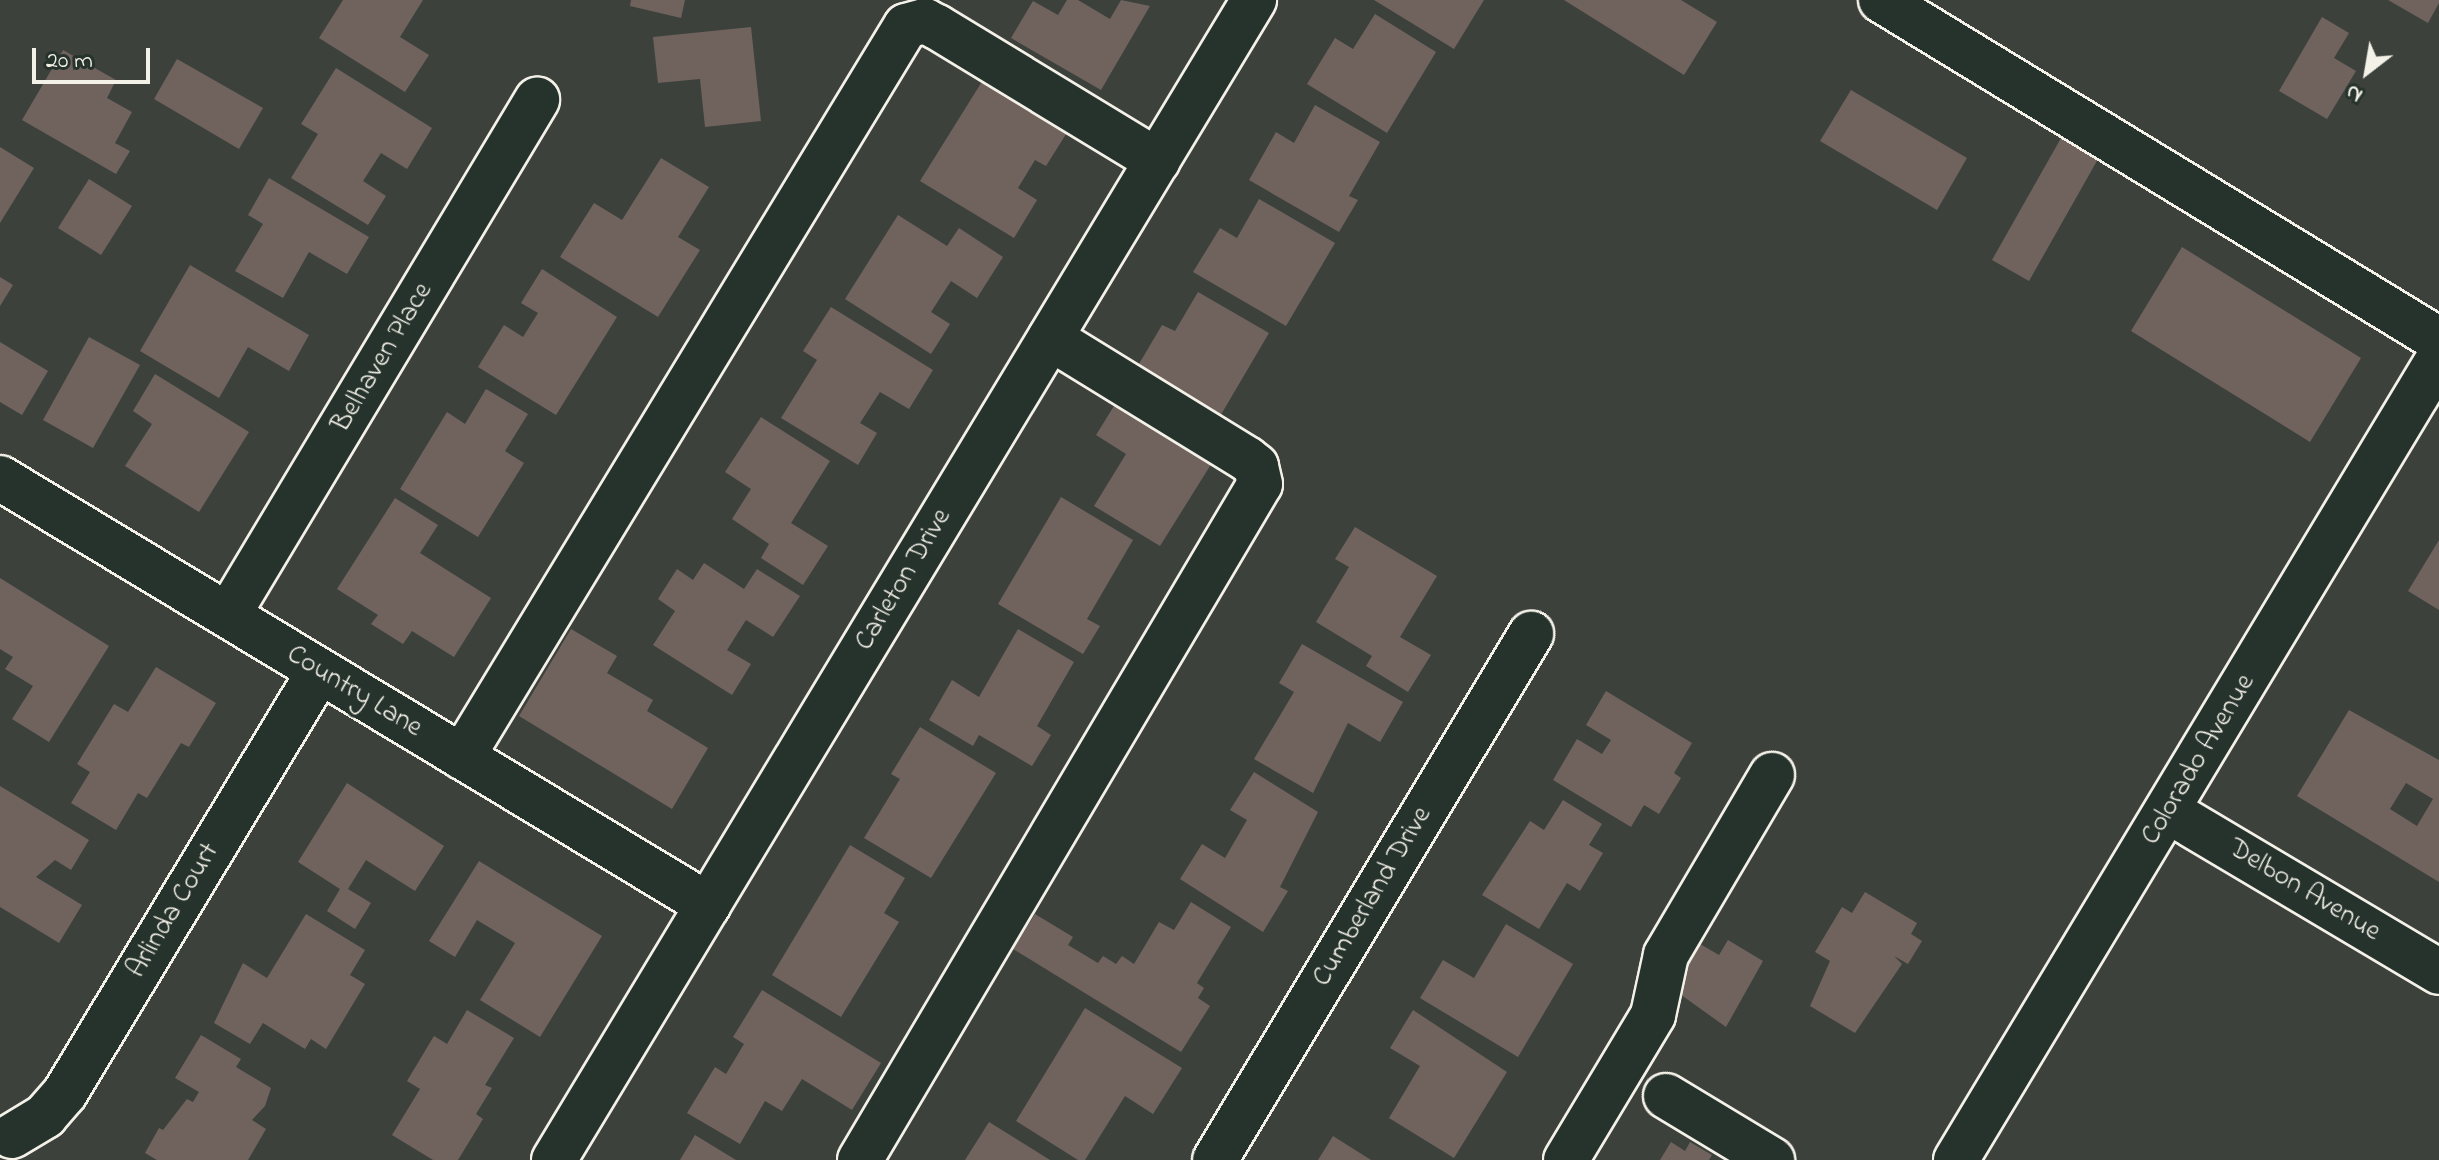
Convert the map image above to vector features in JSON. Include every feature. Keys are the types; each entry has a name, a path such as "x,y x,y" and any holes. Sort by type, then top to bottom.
{"street":[{"name":"Carleton Drive","path":"554,1160 1254,0"},
{"path":"1881,0 2439,340"},
{"path":"462,757 906,26 925,21 937,27 1157,161"},
{"name":"Belhaven Place","path":"228,615 537,100"},
{"path":"860,1160 1260,484 1256,466 1247,459 1050,338"},
{"name":"Colorado Avenue","path":"1956,1160 2170,812 2439,358"},
{"name":"Country Lane","path":"0,478 708,905"},
{"name":"Cumberland Drive","path":"1215,1160 1531,634"},
{"name":"Arlinda Court","path":"12,1136 45,1116 65,1093 320,671"},
{"path":"1566,1160 1653,1015 1666,955 1772,775"},
{"name":"Delbon Avenue","path":"2170,812 2439,972"},
{"path":"1666,1096 1772,1160"}],"building":[{"path":"343,0 423,0 400,37 429,55 405,92 319,38"},
{"path":"631,0 685,0 681,18 630,6"},
{"path":"1067,0 1078,0 1110,19 1121,0 1150,6 1101,90 1011,38 1033,1 1058,15"},
{"path":"1374,0 1484,0 1454,49"},
{"path":"1564,0 1681,0 1717,22 1684,75"},
{"path":"2388,0 2439,0 2439,3 2428,23"},
{"path":"1375,14 1436,52 1387,133 1307,84 1335,38 1353,49"},
{"path":"2322,17 2349,33 2334,58 2356,71 2327,119 2279,91"},
{"path":"751,27 761,121 705,127 700,79 658,83 653,37"},
{"path":"63,50 116,80 107,98 132,112 115,143 130,151 116,174 22,120"},
{"path":"177,59 263,108 239,149 154,99"},
{"path":"336,68 432,128 407,169 381,153 363,181 386,196 368,225 291,178 318,134 301,124"},
{"path":"983,80 1068,131 1046,166 1035,160 1018,188 1037,200 1014,238 920,181"},
{"path":"1851,90 1967,158 1937,210 1820,141"},
{"path":"1315,105 1380,142 1349,196 1358,200 1339,232 1249,180 1276,132 1294,143"},
{"path":"2065,131 2102,152 2029,281 1992,260"},
{"path":"0,147 34,168 0,223"},
{"path":"661,158 709,187 678,237 700,250 658,317 560,257 594,203 622,220"},
{"path":"269,178 369,237 347,274 309,252 283,298 235,271 263,224 248,215"},
{"path":"89,179 132,206 101,255 58,228"},
{"path":"1259,199 1335,243 1286,326 1193,272 1220,228 1237,238"},
{"path":"898,215 947,246 959,228 1003,257 977,298 951,281 931,312 950,324 931,354 845,299"},
{"path":"2182,247 2361,358 2310,442 2131,331"},
{"path":"190,265 309,335 289,371 248,347 219,398 140,351"},
{"path":"542,269 617,317 556,415 478,367 504,325 523,337 538,313 521,303"},
{"path":"0,277 13,285 0,306"},
{"path":"1198,292 1269,333 1219,418 1136,369 1162,325 1175,331"},
{"path":"831,307 933,370 909,409 880,392 860,423 877,433 858,465 781,418 817,360 803,351"},
{"path":"89,337 140,365 93,448 43,420"},
{"path":"0,342 48,371 22,415 0,402"},
{"path":"155,374 249,432 199,512 125,466 152,424 133,411"},
{"path":"486,389 528,414 505,451 524,463 478,537 400,489 447,412 465,424"},
{"path":"1119,398 1215,458 1160,546 1094,506 1126,454 1096,435"},
{"path":"761,417 830,461 791,523 828,546 803,585 761,558 769,544 732,519 751,489 725,472"},
{"path":"1061,497 1133,540 1087,619 1100,626 1083,654 998,604"},
{"path":"395,498 438,525 420,553 491,598 454,657 412,631 403,644 371,624 378,615 337,589"},
{"path":"1355,527 1437,576 1400,637 1431,655 1408,692 1366,666 1372,656 1316,622 1349,567 1335,559"},
{"path":"2439,540 2439,610 2408,591"},
{"path":"704,563 744,589 757,569 800,596 773,637 746,620 727,650 751,664 732,695 653,645 675,611 658,599 677,569 693,580"},
{"path":"0,578 109,646 49,742 12,719 33,686 5,669 13,657 0,649"},
{"path":"571,629 617,656 607,673 653,700 647,711 708,748 672,809 519,716"},
{"path":"1018,629 1074,662 1037,726 1051,735 1032,766 979,735 973,746 929,720 952,680 979,697"},
{"path":"1302,644 1403,702 1380,742 1348,723 1313,793 1254,759 1294,692 1279,683"},
{"path":"156,667 216,703 189,747 181,743 147,798 138,793 116,830 71,803 90,772 77,764 114,704 128,712"},
{"path":"1606,691 1692,743 1674,773 1681,778 1659,814 1644,805 1631,827 1553,780 1577,739 1602,754 1611,740 1586,725"},
{"path":"2349,710 2439,760 2439,882 2297,796","holes":["2406,783 2433,799 2417,826 2390,809"]},
{"path":"920,727 996,773 931,878 864,838 900,779 891,774"},
{"path":"1254,772 1318,812 1280,887 1288,891 1263,932 1180,879 1202,844 1225,858 1247,820 1230,810"},
{"path":"347,783 444,846 415,891 366,860 348,889 371,903 355,929 327,911 340,889 298,862"},
{"path":"0,786 89,840 71,870 55,860 36,877 82,905 59,943 0,907"},
{"path":"1563,800 1602,824 1589,845 1603,853 1580,891 1567,883 1539,929 1482,895 1530,821 1544,830"},
{"path":"850,845 905,878 884,913 899,922 841,1017 772,975"},
{"path":"479,861 602,936 540,1037 480,1000 515,943 477,920 455,957 429,941"},
{"path":"1865,892 1917,923 1911,934 1922,941 1908,964 1894,956 1902,964 1855,1033 1810,1006 1830,961 1815,952 1842,907 1852,913"},
{"path":"1191,902 1231,927 1197,983 1204,988 1198,998 1210,1006 1181,1052 1013,949 1035,914 1073,937 1068,945 1098,963 1103,956 1116,964 1122,956 1134,964 1159,922 1174,930"},
{"path":"306,914 365,950 350,975 365,984 326,1049 311,1039 305,1049 263,1023 250,1044 214,1023 243,963 267,978"},
{"path":"1506,924 1573,964 1518,1057 1420,998 1443,960 1474,978"},
{"path":"1728,940 1763,961 1726,1027 1677,992 1681,964 1695,941 1719,955"},
{"path":"762,990 881,1063 852,1110 802,1079 782,1111 765,1101 740,1144 687,1113 715,1067 726,1074 744,1044 733,1037"},
{"path":"1085,1008 1182,1068 1153,1114 1125,1096 1085,1160 1078,1160 1016,1121"},
{"path":"467,1010 514,1038 485,1085 492,1088 476,1114 483,1119 458,1160 433,1160 392,1135 420,1089 407,1081 434,1036 447,1044"},
{"path":"1413,1010 1507,1072 1454,1158 1389,1118 1420,1066 1390,1048"},
{"path":"201,1035 241,1059 236,1067 271,1088 265,1106 252,1120 266,1129 248,1160 157,1160 145,1153 159,1128 163,1130 187,1099 193,1102 199,1092 175,1078"},
{"path":"989,1122 1050,1160 965,1160"},
{"path":"695,1135 736,1160 680,1160"},
{"path":"1333,1136 1371,1160 1318,1160"},
{"path":"1671,1142 1685,1151 1690,1142 1712,1155 1709,1160 1660,1160"}]}
